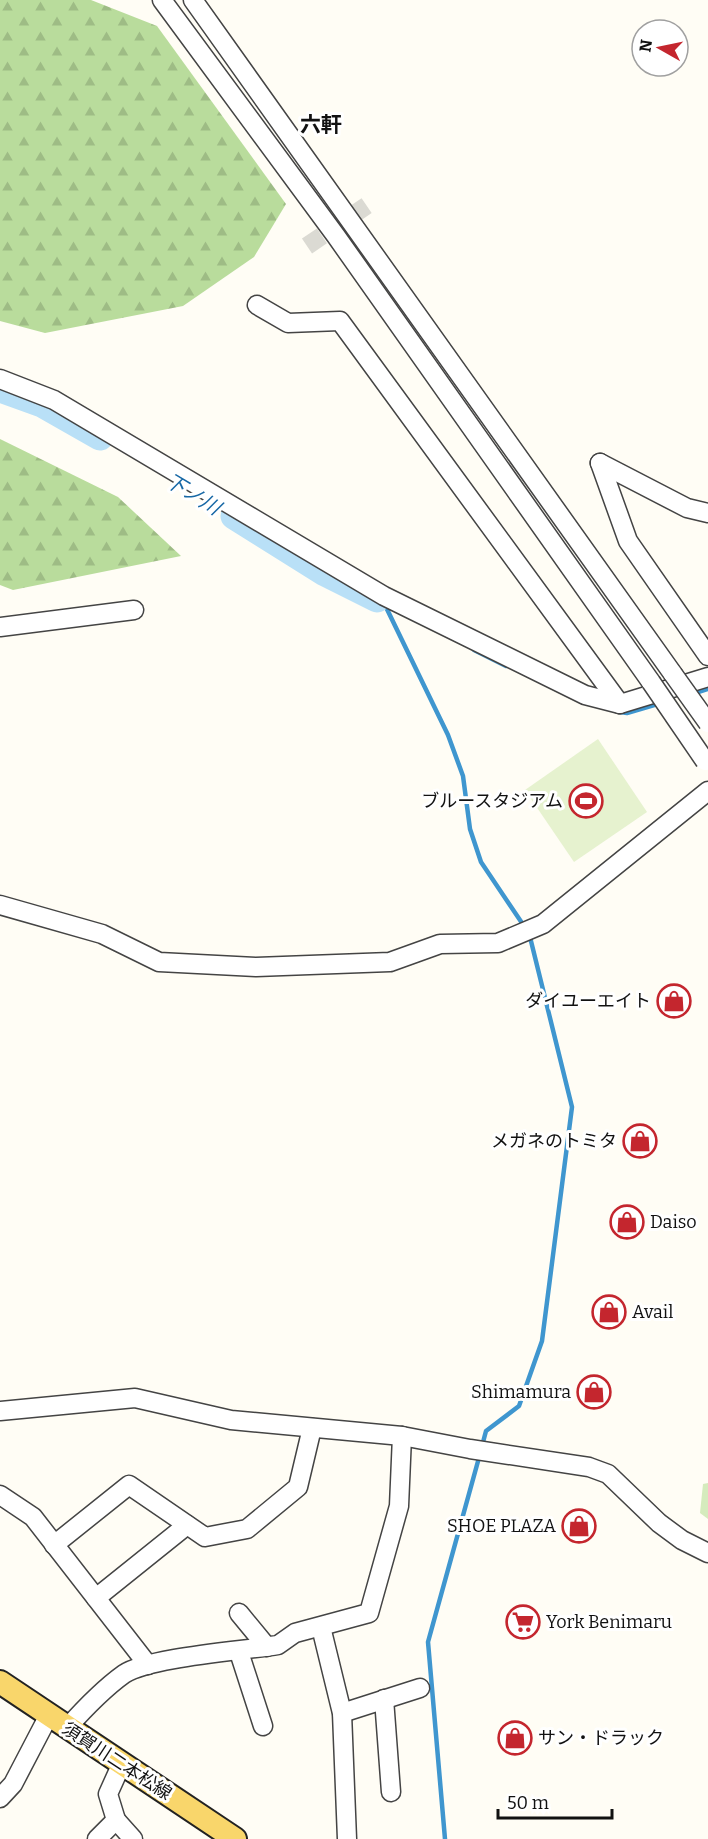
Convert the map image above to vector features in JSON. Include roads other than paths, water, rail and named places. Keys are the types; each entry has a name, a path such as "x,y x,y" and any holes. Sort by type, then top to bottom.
{"main road":[{"name":"須賀川二本松線","path":"0,1682 235,1839"}],"street":[{"path":"162,0 336,236 707,763"},
{"path":"193,0 708,723"},
{"path":"257,305 288,323 340,321 620,704"},
{"path":"0,379 54,400 384,596 585,695 620,704 708,677"},
{"path":"708,513 687,508 600,463 628,541 708,656"},
{"path":"0,627 134,610"},
{"path":"0,905 102,934 159,962 256,967 390,962 440,944 498,943 543,924 708,791"},
{"path":"0,1411 135,1398 231,1420 402,1436 589,1467 608,1474 660,1523 682,1540 708,1553"},
{"path":"54,1545 129,1485 205,1537 247,1529 298,1487 312,1428"},
{"path":"0,1798 13,1784 58,1722 85,1708 125,1674 148,1665 278,1645 296,1633 369,1613 399,1506 402,1436"},
{"path":"0,1496 33,1517 148,1665"},
{"path":"96,1598 187,1525"},
{"path":"239,1613 267,1647"},
{"path":"321,1627 342,1713 348,1839"},
{"path":"239,1652 263,1726"},
{"path":"342,1713 420,1688"},
{"path":"384,1700 391,1792"},
{"path":"122,1763 108,1794 116,1820 133,1839"},
{"path":"97,1839 116,1820"}],"waterway":[{"name":"下ノ川","path":"0,389 42,404 100,437"},
{"name":"下ノ川","path":"234,516 325,573 377,599"},
{"path":"384,603 448,735 463,776 470,829 481,862 524,926"},
{"path":"474,650 506,666"},
{"path":"692,694 708,689"},
{"path":"620,712 627,713 661,703"},
{"path":"482,1446 486,1431 519,1406 542,1341 572,1107 529,933"},
{"path":"445,1839 428,1642 480,1454"}],"tunnel":[{"path":"307,246 372,202"}],"place":[{"name":"ブルースタジアム","path":"586,801"},
{"name":"ダイユーエイト","path":"674,1001"},
{"name":"メガネのトミタ","path":"640,1141"},
{"name":"Daiso","path":"627,1222"},
{"name":"Avail","path":"609,1312"},
{"name":"Shimamura","path":"594,1392"},
{"name":"SHOE PLAZA","path":"579,1526"},
{"name":"York Benimaru","path":"523,1622"},
{"name":"サン・ドラック","path":"515,1738"}],"district":[{"name":"六軒","path":"321,125"}]}
